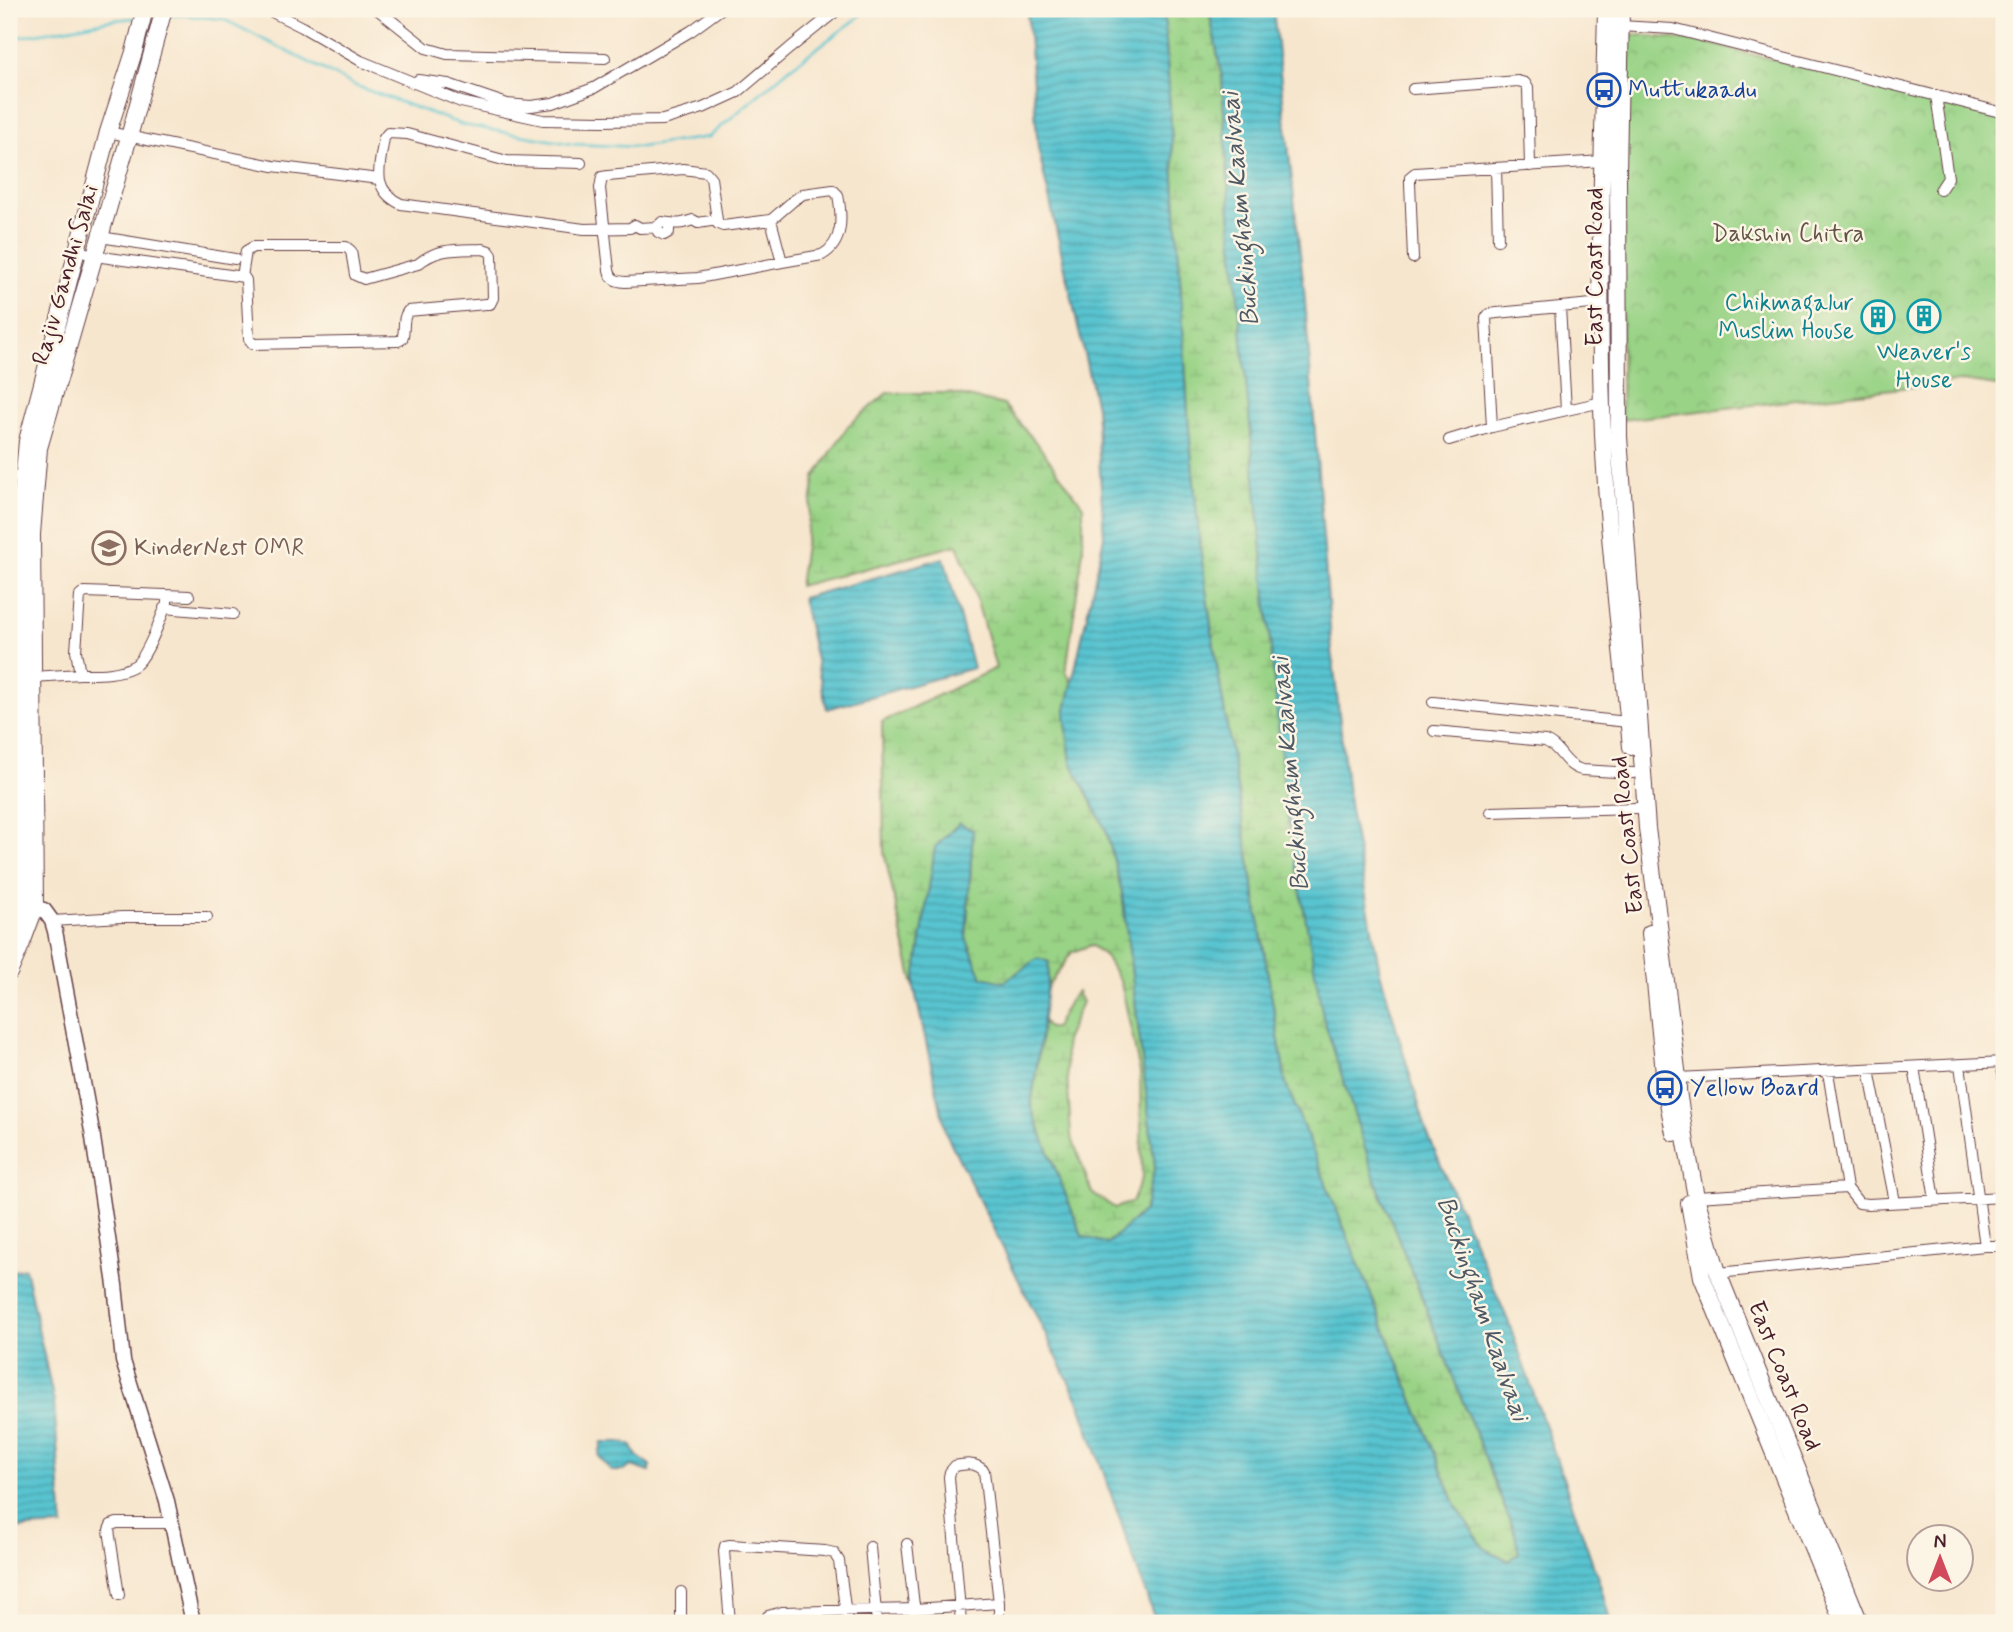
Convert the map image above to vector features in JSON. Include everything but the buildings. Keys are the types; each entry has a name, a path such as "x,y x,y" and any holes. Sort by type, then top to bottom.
{"main road":[{"name":"Rajiv Gandhi Salai","path":"9,973 22,943 14,822 13,584 18,535 16,476 108,132 145,9"},
{"name":"Rajiv Gandhi Salai","path":"9,936 21,898 33,677 32,534 39,448 130,137 164,9"},
{"name":"East Coast Road","path":"1606,9 1602,402 1611,425 1647,828 1685,1143 1696,1197 1718,1273 1860,1623"},
{"name":"East Coast Road","path":"1621,9 1611,425 1612,562 1665,1092 1702,1277 1843,1623"}],"street":[{"path":"266,9 361,61 461,102 543,120 663,120 703,108 738,92 836,9"},
{"path":"377,9 426,48 447,54 605,58"},
{"path":"407,79 448,85 517,106 553,103 594,88 691,31 721,9"},
{"path":"1620,26 1673,29 2004,113"},
{"path":"1413,89 1518,80 1525,83 1528,88 1530,166"},
{"path":"1936,95 1948,178 1940,190"},
{"path":"108,132 273,166 379,179"},
{"path":"580,163 507,161 392,132 384,138 379,179 385,193 401,204 605,231 658,230 662,222 669,228 771,220 803,194 833,190 838,194 840,231 828,252 814,257 698,278 616,281 609,270 605,231 600,188 602,177 683,169 703,171 711,178 719,223"},
{"path":"1413,258 1410,177 1415,173 1603,161"},
{"path":"1496,168 1498,240"},
{"path":"771,220 782,262"},
{"path":"101,237 235,259"},
{"path":"78,250 95,256 242,276 246,280 249,339 253,344 398,341 404,336 404,319 408,311 486,304 493,298 492,256 489,251 483,249 439,251 418,264 364,279 355,275 351,251 346,247 250,247 246,250 242,276"},
{"path":"1492,427 1486,318 1489,314 1602,303"},
{"path":"1560,307 1566,410"},
{"path":"1449,440 1492,427 1602,402"},
{"path":"80,674 76,652 81,593 189,596"},
{"path":"33,677 116,672 134,666 142,657 164,608 167,600 165,596"},
{"path":"164,608 233,614"},
{"path":"1433,702 1628,722"},
{"path":"1434,731 1545,741 1554,746 1574,768 1633,773"},
{"path":"1491,812 1637,808"},
{"path":"21,898 44,910 52,921 92,1131 124,1361 167,1501 193,1623"},
{"path":"52,921 122,917 206,917"},
{"path":"1678,1078 2003,1063 2004,1081"},
{"path":"1960,1065 1985,1247"},
{"path":"1914,1067 1936,1200"},
{"path":"1869,1069 1895,1202"},
{"path":"1828,1072 1847,1188 1855,1199 1863,1204 2004,1197"},
{"path":"1696,1197 1847,1188"},
{"path":"1718,1273 2004,1246"},
{"path":"961,1623 949,1477 955,1466 972,1464 984,1471 999,1623"},
{"path":"119,1595 109,1530 111,1525 172,1523"},
{"path":"907,1544 916,1623"},
{"path":"730,1623 724,1551 725,1546 730,1545 835,1553 839,1561 847,1623"},
{"path":"870,1547 877,1623"},
{"path":"681,1592 681,1623"},
{"path":"768,1623 768,1616 782,1612 876,1611 999,1602"}],"green space":[{"path":"1164,9 1209,9 1222,78 1230,213 1375,1179 1515,1534 1519,1553 1509,1561 1484,1548 1456,1506 1286,1084 1200,547 1189,429"},
{"name":"Dakshin Chitra","path":"1630,34 1703,42 2004,117 2004,387 1963,381 1621,420 1623,170"},
{"path":"887,393 949,393 1004,405 1039,446 1083,506 1083,550 1066,671 1072,683 1065,715 1071,762 1106,830 1122,892 1155,1167 1144,1211 1107,1244 1082,1236 1031,1107 1043,1020 1048,1028 1055,1028 1069,1001 1077,992 1082,1002 1065,1041 1071,1135 1092,1193 1115,1208 1132,1202 1142,1178 1140,1072 1121,983 1105,956 1091,945 1072,952 1047,988 1049,962 1004,982 982,978 966,938 973,830 923,929 914,987 884,852 882,722 996,668 970,577 957,545 799,586 815,477 848,426"}],"water":[{"name":"Buckingham Kaalvaai","path":"1027,9 1164,9 1189,429 1200,547 1286,1084 1456,1506 1484,1548 1509,1561 1519,1553 1515,1534 1375,1179 1323,1017 1286,808 1230,213 1222,78 1209,9 1273,9 1304,289 1331,641 1349,804 1380,972 1427,1133 1509,1323 1600,1584 1611,1623 1156,1623 1079,1402 946,1133 914,987 935,847 959,823 973,830 966,938 982,977 1004,982 1038,958 1049,962 1031,1107 1082,1236 1107,1244 1144,1211 1155,1167 1122,892 1106,830 1071,762 1065,715 1104,537 1096,407 1038,148"},
{"path":"944,558 973,668 827,709 802,598"},
{"path":"25,1268 54,1402 63,1526 9,1529 9,1272"},
{"path":"602,1442 631,1445 637,1456 650,1465 650,1472 632,1466 623,1471 611,1471 599,1456"}],"waterway":[{"path":"168,16 223,19 356,86 463,125 572,144 641,147 709,137 791,67 854,21 866,9"},
{"path":"9,39 137,18"}],"place":[{"name":"Muttukaadu","path":"1604,90"},
{"name":"Weaver's House","path":"1924,316"},
{"name":"Chikmagalur Muslim House","path":"1878,317"},
{"name":"KinderNest OMR","path":"109,548"},
{"name":"Yellow Board","path":"1665,1088"}]}
